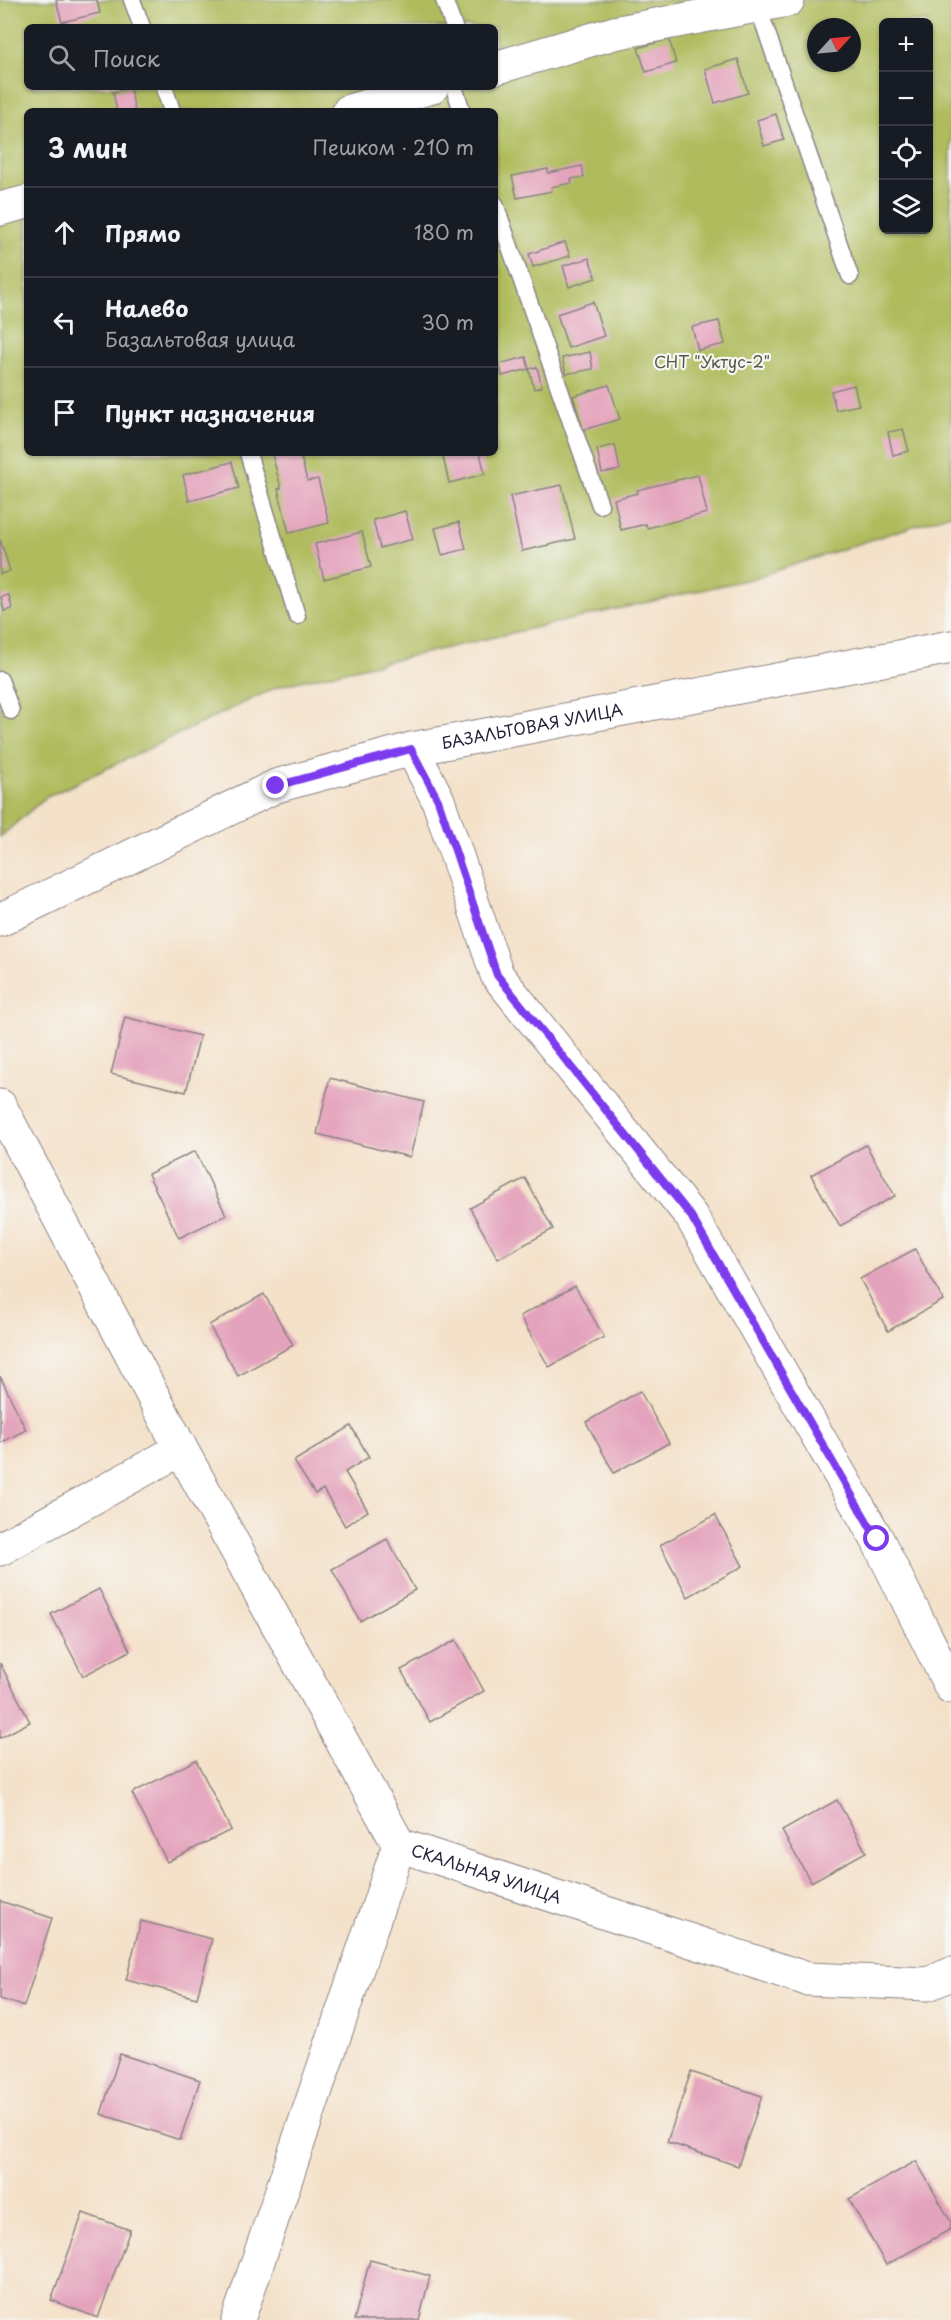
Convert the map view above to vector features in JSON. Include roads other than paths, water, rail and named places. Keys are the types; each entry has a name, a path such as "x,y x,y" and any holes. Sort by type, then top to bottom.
{"street":[{"path":"498,68 614,33 767,2"},
{"path":"360,108 422,90"},
{"path":"0,209 24,203"},
{"name":"БАЗАЛЬТОВАЯ УЛИЦА","path":"0,920 276,786 411,749 951,647"},
{"path":"411,749 438,800 497,975 691,1216 877,1539 951,1687"},
{"path":"0,1106 181,1449 399,1845"},
{"path":"0,1549 181,1449"},
{"name":"СКАЛЬНАЯ УЛИЦА","path":"238,2320 399,1845 807,1979 928,1984 951,1974"}],"lane":[{"path":"132,0 141,24"},
{"path":"444,0 453,24"},
{"path":"767,2 850,276"},
{"path":"165,90 171,108"},
{"path":"455,90 461,108"},
{"path":"498,213 600,505"},
{"path":"249,456 297,616"},
{"path":"0,680 11,711"}],"park label":[{"name":"СНТ \"Уктус-2\"","path":"712,362"}]}
